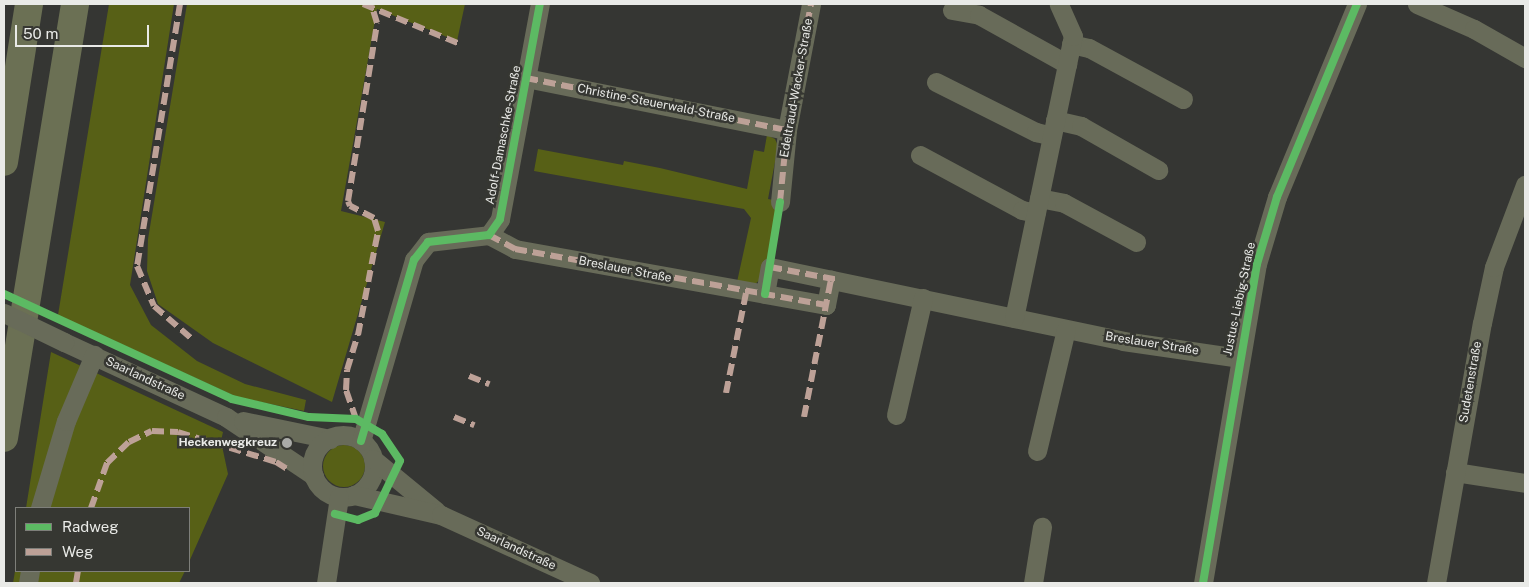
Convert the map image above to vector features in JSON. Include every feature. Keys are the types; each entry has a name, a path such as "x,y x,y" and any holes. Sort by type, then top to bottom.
{"highway":[{"path":"4,162 30,4"},
{"path":"4,438 75,4"}],"street":[{"name":"Adolf-Damaschke-Straße","path":"489,235 500,219 540,4"},
{"name":"Edeltraud-Wacker-Straße","path":"780,202 787,130 811,4"},
{"path":"1014,318 1072,40 1059,4"},
{"name":"Justus-Liebig-Straße","path":"1203,583 1239,358 1257,264 1277,197 1358,4"},
{"path":"1417,4 1474,29 1525,58"},
{"path":"952,10 980,16 1067,64"},
{"path":"1072,40 1183,99"},
{"name":"Christine-Steuerwald-Straße","path":"526,78 787,130"},
{"path":"936,82 1036,132 1054,128 1081,126 1158,170"},
{"path":"920,155 1022,210 1064,203 1136,242"},
{"name":"Sudetenstraße","path":"1436,583 1494,267 1525,185"},
{"path":"361,441 414,260 428,242 489,235"},
{"name":"Breslauer Straße","path":"489,235 515,249 826,304 831,279"},
{"name":"Breslauer Straße","path":"765,294 770,267 1066,329 1239,358"},
{"path":"896,415 922,298"},
{"name":"Saarlandstraße","path":"4,313 226,417 314,476"},
{"path":"1037,451 1066,329"},
{"path":"40,507 66,421 94,355"},
{"name":"Saarlandstraße","path":"226,417 330,439"},
{"path":"326,583 347,496 371,481 373,459 361,441 347,436 330,439 315,455 314,476 324,490 347,496"},
{"name":"Saarlandstraße","path":"373,459 441,515"},
{"path":"1456,472 1525,483"},
{"name":"Saarlandstraße","path":"347,496 441,515 590,583"},
{"path":"1033,583 1042,527"}],"green space":[{"path":"109,4 174,4 130,285 151,325 197,361 245,384 306,400 304,411 237,397 58,315"},
{"path":"187,4 465,4 457,41 377,9 341,211 385,222 332,402 213,343 158,304 147,271 148,239"},
{"path":"767,135 775,139 778,146 768,199 778,201 764,276 754,285 737,282 751,218 744,209 534,171 538,149 623,165 624,161 747,189 754,150 764,152"},
{"path":"51,352 223,432 221,441 228,474 190,560 190,507 26,507"},
{"path":"344,445 359,451 365,466 359,481 344,487 329,481 323,466 329,451"},
{"path":"15,571 184,572 179,583 13,583"}],"marked path":[{"path":"180,4 137,266 154,306 192,339"},
{"path":"363,4 460,44"},
{"path":"780,202 787,130 811,4"},
{"path":"356,419 346,390 347,370 358,335 378,231 374,218 350,206 348,201 377,23 373,10"},
{"path":"526,78 787,130"},
{"path":"489,235 515,249 826,305"},
{"path":"769,271 770,267 839,280"},
{"path":"804,417 831,279"},
{"path":"726,393 746,293"},
{"path":"469,376 489,384"},
{"path":"454,417 474,425"},
{"path":"91,507 107,463 129,442 152,431 178,432 276,462 289,470"},
{"path":"76,583 78,572"}],"cycle path":[{"path":"361,441 414,260 428,242 489,235 500,219 540,4"},
{"path":"1203,583 1257,264 1277,197 1357,4"},
{"path":"765,294 780,202"},
{"path":"4,294 232,399 309,417 356,419 382,434 400,461 375,513 358,520 335,514"}],"place":[{"name":"Heckenwegkreuz","path":"287,443"}]}
